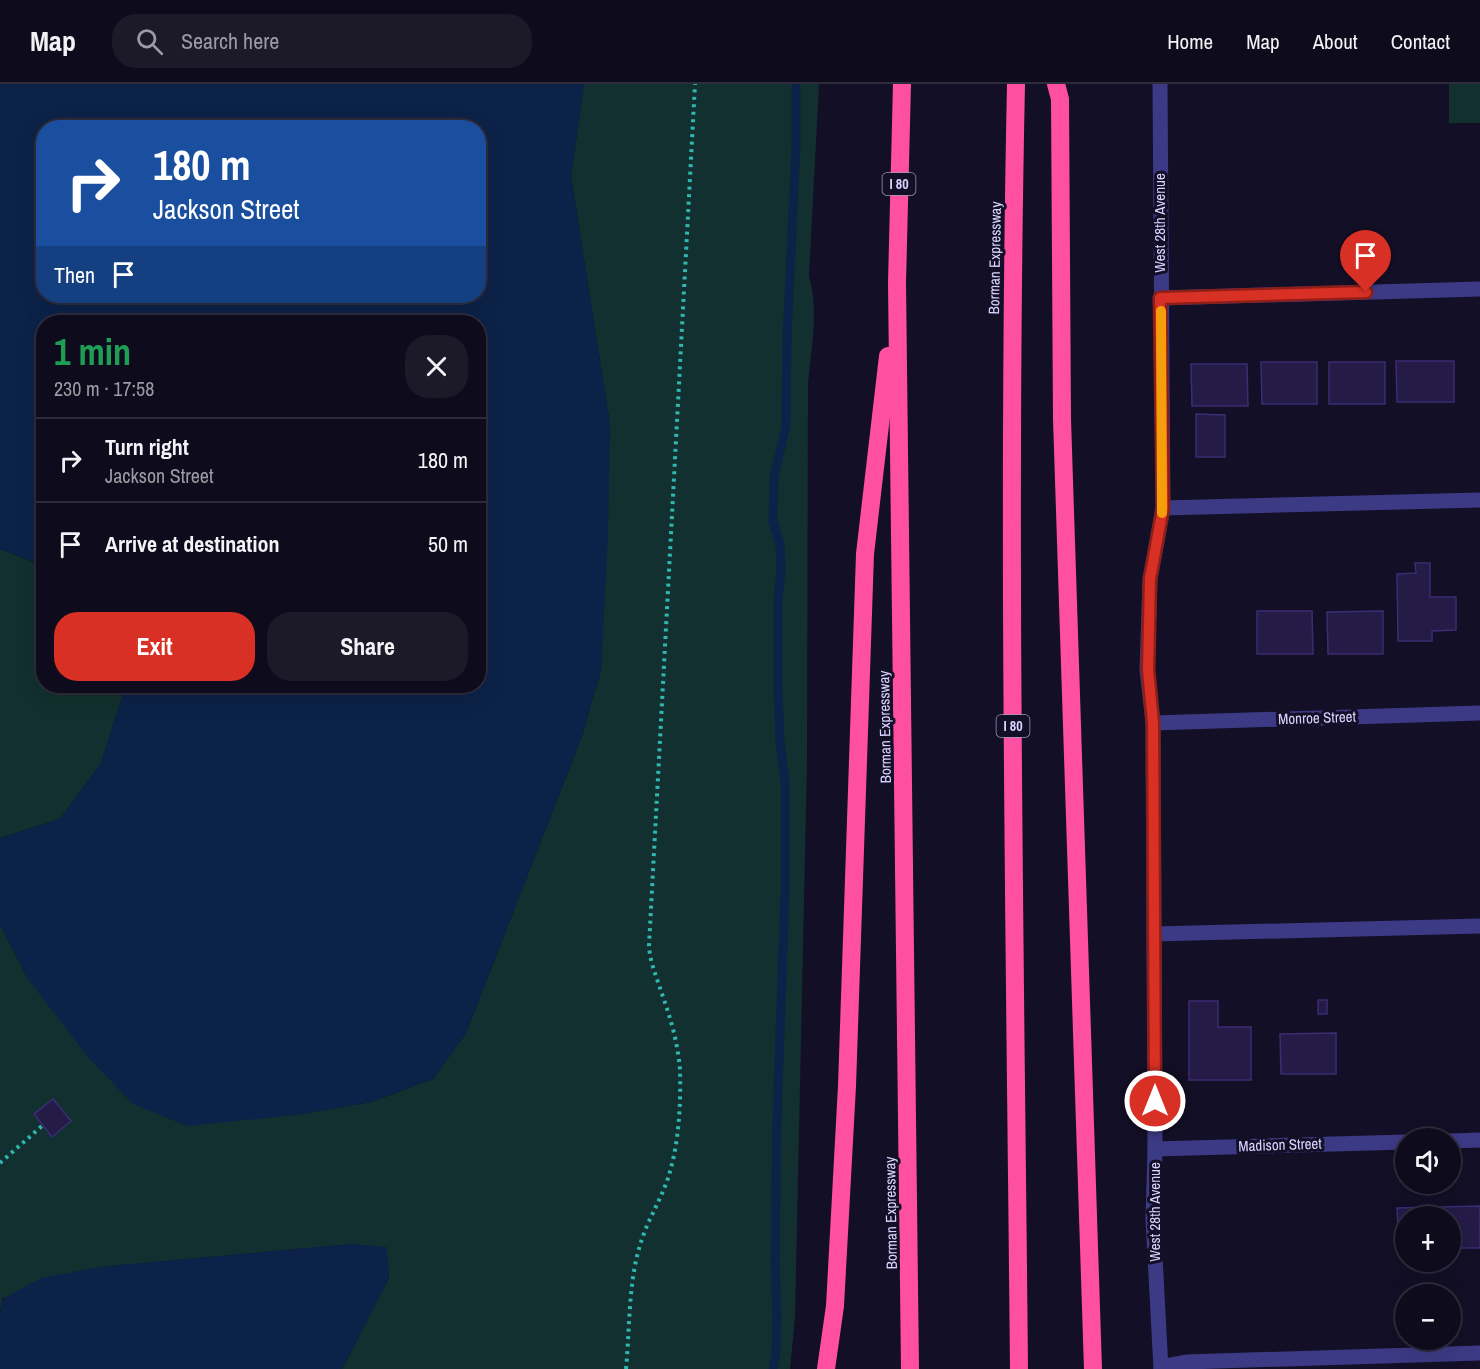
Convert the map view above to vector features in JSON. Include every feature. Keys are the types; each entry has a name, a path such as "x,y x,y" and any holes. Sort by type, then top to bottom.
{"highway":[{"name":"Borman Expressway","path":"902,84 897,283 910,1369"},
{"name":"Borman Expressway","path":"1016,84 1012,268 1012,691 1019,1369"},
{"path":"1056,84 1059,99 1063,454 1093,1369"},
{"path":"826,1369 835,1306 847,1086 865,554 897,283"}],"street":[{"name":"West 28th Avenue","path":"1160,84 1163,508 1150,579 1148,670 1153,723 1155,1149 1153,1219 1161,1369"},
{"path":"1160,298 1480,289"},
{"path":"1163,508 1480,500"},
{"name":"Monroe Street","path":"1153,723 1480,713"},
{"path":"1154,934 1480,926"},
{"path":"1461,1141 1480,1140"},
{"name":"Madison Street","path":"1155,1149 1395,1142"},
{"path":"1161,1369 1186,1362 1480,1353"}],"path":[{"path":"626,1369 632,1287 638,1256 641,1242 669,1175 678,1126 680,1070 677,1044 652,964 649,946 695,84"},
{"path":"0,1163 43,1125"}],"green space":[{"path":"584,84 819,84 809,276 814,316 808,385 807,761 795,1318 790,1369 342,1369 389,1278 386,1248 352,1244 100,1267 3,1298 0,1313 0,924 28,979 295,1115 371,1102 433,1079 466,1033 582,736 601,670 610,425 571,176"},
{"path":"1449,84 1480,84 1480,123 1449,123"},
{"path":"0,549 36,563 36,693 121,693 122,697 101,763 60,819 0,838"}],"water":[{"path":"0,84 584,84 571,176 610,425 608,535 601,670 582,736 466,1033 433,1079 371,1102 295,1115 187,1126 133,1104 88,1057 28,979 0,924 0,838 60,819 101,763 122,697 121,693 486,693 486,315 36,315 36,563 0,549"},
{"path":"352,1244 387,1247 389,1278 342,1369 0,1369 0,1313 3,1299 41,1278 100,1267"}],"building":[{"path":"1396,361 1454,361 1454,402 1397,402"},
{"path":"1261,362 1317,362 1317,404 1262,404"},
{"path":"1329,362 1385,362 1385,404 1329,404"},
{"path":"1191,364 1247,364 1248,406 1192,406"},
{"path":"1196,414 1225,415 1225,457 1196,457"},
{"path":"1415,563 1430,563 1430,597 1456,597 1456,630 1432,631 1432,641 1398,641 1397,574 1416,573"},
{"path":"1257,611 1312,611 1313,654 1257,654"},
{"path":"1383,611 1383,654 1328,654 1327,612"},
{"path":"1318,1000 1327,1000 1327,1014 1318,1014"},
{"path":"1189,1001 1218,1001 1218,1027 1251,1027 1251,1080 1189,1080"},
{"path":"1336,1033 1336,1074 1281,1074 1280,1034"},
{"path":"53,1099 71,1121 52,1137 34,1114"},
{"path":"1461,1206 1480,1206 1480,1248 1461,1248"}],"waterway":[{"path":"773,1369 777,1317 775,1263 777,1119 785,894 785,780 780,742 778,684 778,602 781,570 780,545 773,521 774,477 786,425 787,338 796,146 796,84"}],"slow traffic":[{"path":"1161,311 1162,513"}],"route":[{"path":"1155,1101 1153,723 1148,670 1150,579 1163,508 1160,298 1366,292"}]}
